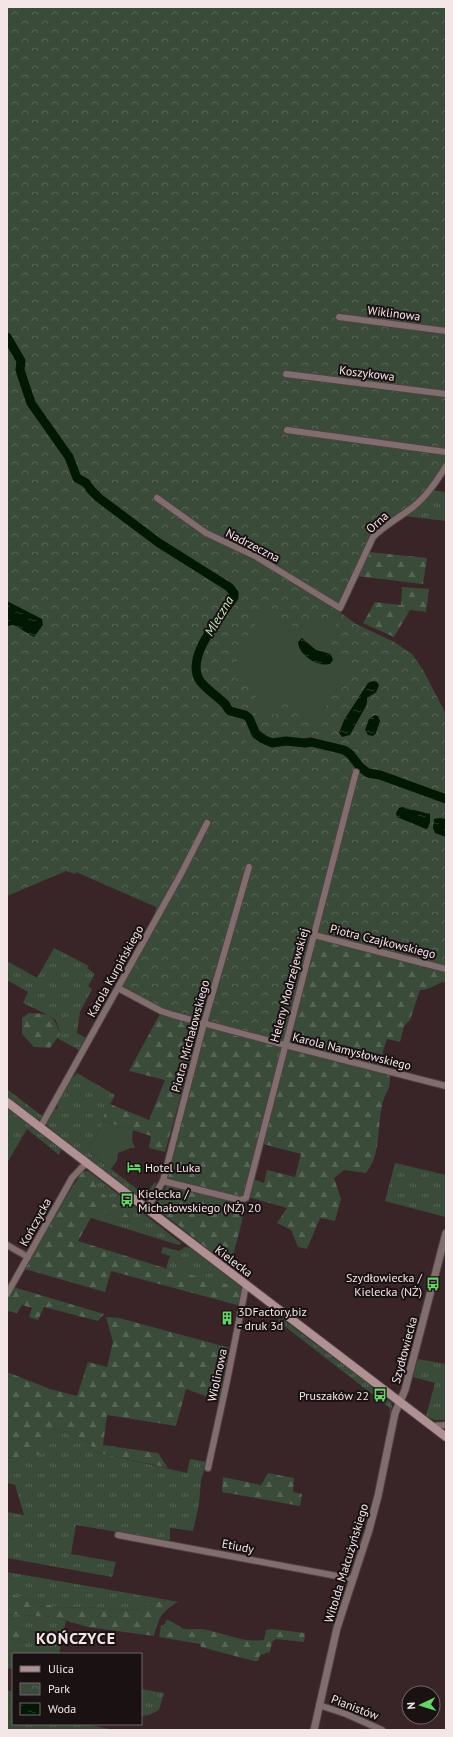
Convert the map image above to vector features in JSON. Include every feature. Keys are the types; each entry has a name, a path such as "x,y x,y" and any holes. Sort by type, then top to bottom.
{"main road":[{"name":"Kielecka","path":"7,1102 446,1438"}],"street":[{"name":"Wiklinowa","path":"339,317 446,331"},
{"name":"Koszykowa","path":"286,374 446,394"},
{"path":"287,430 446,452"},
{"name":"Orna","path":"340,608 374,537 415,506 432,488 446,466"},
{"name":"Nadrzeczna","path":"157,498 206,533 255,556 340,608"},
{"name":"Heleny Modrzejewskiej","path":"163,1181 240,1200 246,1198 356,772"},
{"name":"Karola Kurpińskiego","path":"40,1128 207,824"},
{"name":"Piotra Michałowskiego","path":"147,1209 163,1181 204,1023 249,867"},
{"name":"Piotra Czajkowskiego","path":"314,935 446,969"},
{"name":"Karola Namysłowskiego","path":"118,988 161,1011 285,1045 446,1086"},
{"name":"Kończycka","path":"7,1294 72,1178 86,1162"},
{"name":"Szydłowiecka","path":"400,1403 446,1233"},
{"path":"7,1245 28,1257"},
{"name":"Wiolinowa","path":"208,1468 246,1285"},
{"name":"Witolda Małcużyńskiego","path":"314,1730 337,1628 374,1509 395,1414 400,1403"},
{"path":"431,1426 446,1425"},
{"name":"Etiudy","path":"118,1535 353,1579"},
{"name":"Pianistów","path":"319,1705 357,1718 382,1730"}],"green space":[{"path":"7,7 446,7 446,460 428,489 414,504 375,532 337,610 356,624 394,642 412,654 423,670 446,714 446,966 313,933 285,1040 282,1041 164,1010 117,983 155,915 156,907 76,872 75,874 66,871 7,896"},
{"path":"432,490 446,492 446,521 404,516"},
{"path":"369,552 427,558 423,584 356,576"},
{"path":"402,587 429,589 426,612 410,610 394,637 363,623 375,602 401,605"},
{"path":"263,609 296,628 341,613 325,650 356,668 352,676 348,675 316,720 287,698 275,715 266,706 244,760 242,753 259,706 254,689 230,675"},
{"path":"315,938 446,971 446,982 440,983 428,989 420,990 410,1020 404,1026 400,1042 387,1039 383,1051 382,1067 288,1044"},
{"path":"54,948 89,966 87,968 95,974 88,986 92,989 80,1012 77,1033 86,1038 79,1050 57,1038 60,1033 56,1021 46,1014 23,1003 28,992 7,980 7,961 37,978"},
{"path":"29,1013 49,1016 55,1022 60,1034 50,1048 34,1047 22,1034 22,1018"},
{"path":"160,1014 201,1024 165,1152 149,1148 151,1136 104,1121 102,1119 110,1104 149,1120 165,1080 129,1071"},
{"path":"206,1025 282,1046 244,1194 239,1198 164,1179"},
{"path":"287,1047 382,1071 390,1076 388,1089 380,1114 378,1141 371,1166 366,1173 344,1170 334,1178 341,1199 335,1221 320,1218 307,1249 298,1247 291,1230 277,1223 287,1208 248,1197 253,1179 264,1183 267,1170 295,1177 301,1154 263,1144"},
{"path":"77,1073 115,1095 102,1119 104,1121 89,1148 90,1153 145,1195 155,1182 158,1185 150,1199 141,1199 47,1126 47,1121 54,1108 57,1109 57,1104 72,1076 74,1077"},
{"path":"64,1078 42,1120 37,1119 7,1097 7,1089 42,1116"},
{"path":"7,1108 61,1149 59,1155 27,1129 7,1163"},
{"path":"104,1121 133,1130 132,1140 135,1148 118,1153 117,1161 111,1169 90,1153 89,1148"},
{"path":"395,1163 446,1175 445,1217 385,1201"},
{"path":"88,1171 95,1176 96,1187 130,1218 127,1225 94,1207 93,1214 78,1241 171,1270 235,1286 241,1301 237,1305 111,1271 105,1292 25,1269 59,1208 82,1172"},
{"path":"95,1176 181,1244 179,1245 91,1218 94,1207 127,1225 130,1219 96,1187"},
{"path":"167,1185 246,1206 230,1267 155,1208"},
{"path":"163,1247 179,1251 185,1247 192,1248 241,1287 241,1301 166,1268 170,1256 161,1253"},
{"path":"14,1287 104,1314 98,1321 44,1307 38,1320 29,1317 32,1308 22,1305 17,1313 7,1311 7,1300"},
{"path":"106,1317 119,1318 230,1348 219,1401 186,1389 176,1426 107,1415 103,1445 158,1453 168,1468 95,1452 89,1442 63,1431 51,1429 43,1454 14,1458 7,1457 7,1372 50,1389 77,1396 88,1362 107,1367 113,1342"},
{"path":"279,1319 282,1319 369,1384 379,1395 391,1402 392,1407 389,1416 390,1408 278,1321"},
{"path":"418,1359 446,1364 446,1420 435,1420 426,1416 435,1383 413,1377"},
{"path":"50,1429 63,1431 89,1442 95,1452 187,1473 190,1459 207,1462 201,1480 199,1504 193,1531 170,1528 170,1541 76,1525 71,1554 116,1562 112,1577 7,1558 7,1512 24,1515 15,1485 7,1483 7,1457 15,1458"},
{"path":"268,1473 294,1478 293,1492 302,1494 300,1506 222,1492 223,1477 261,1485"},
{"path":"7,1572 168,1600 153,1602 140,1608 125,1611 87,1607 60,1608 7,1593"},
{"path":"7,1593 60,1608 87,1607 125,1611 140,1608 153,1602 168,1600 178,1602 164,1612 157,1624 154,1636 88,1627 53,1617 7,1614"},
{"path":"7,1614 53,1617 66,1621 59,1653 12,1653 12,1669 7,1668 7,1653 11,1653 14,1643 36,1640 37,1632 7,1624"},
{"path":"166,1620 185,1629 204,1629 236,1638 257,1641 264,1640 266,1630 272,1629 305,1633 304,1642 276,1639 272,1642 270,1652 260,1655 258,1661 254,1661 201,1647 200,1644 159,1637 161,1626 165,1624"},
{"path":"7,1624 37,1632 36,1640 14,1643 11,1654 7,1653"},
{"path":"142,1689 164,1693 159,1710 149,1715 142,1716"},
{"path":"7,1690 12,1692 12,1725 90,1725 114,1730 7,1730"}],"water":[{"path":"7,601 42,619 43,625 34,637 14,625 7,626"},
{"path":"302,638 316,650 331,654 333,660 330,664 320,664 305,656 299,647 298,642"},
{"path":"373,681 377,682 379,685 377,691 367,698 367,704 350,735 342,737 339,733 344,720 368,683"},
{"path":"375,715 378,716 380,721 376,733 373,736 368,735 365,730 369,719"},
{"path":"402,807 430,814 428,828 426,829 397,817 396,813 399,808"},
{"path":"434,819 446,819 446,837 435,833 433,828"}],"waterway":[{"name":"Mleczna","path":"7,337 21,361 20,370 31,403 69,457 77,478 86,483 99,498 159,543 229,587 234,593 234,597 213,626 200,649 196,671 200,681 225,704 230,711 245,715 249,718 256,734 263,739 272,743 286,741 305,743 311,742 344,750 350,754 360,767 368,773 380,775 446,799"}],"place":[{"name":"Hotel Luka","path":"134,1167"},
{"name":"Kielecka / Michałowskiego (NŻ) 20","path":"127,1200"},
{"name":"Szydłowiecka / Kielecka (NŻ)","path":"433,1284"},
{"name":"3DFactory.biz - druk 3d","path":"227,1318"},
{"name":"Pruszaków 22","path":"380,1395"}],"district":[{"name":"KOŃCZYCE","path":"76,1638"}]}
